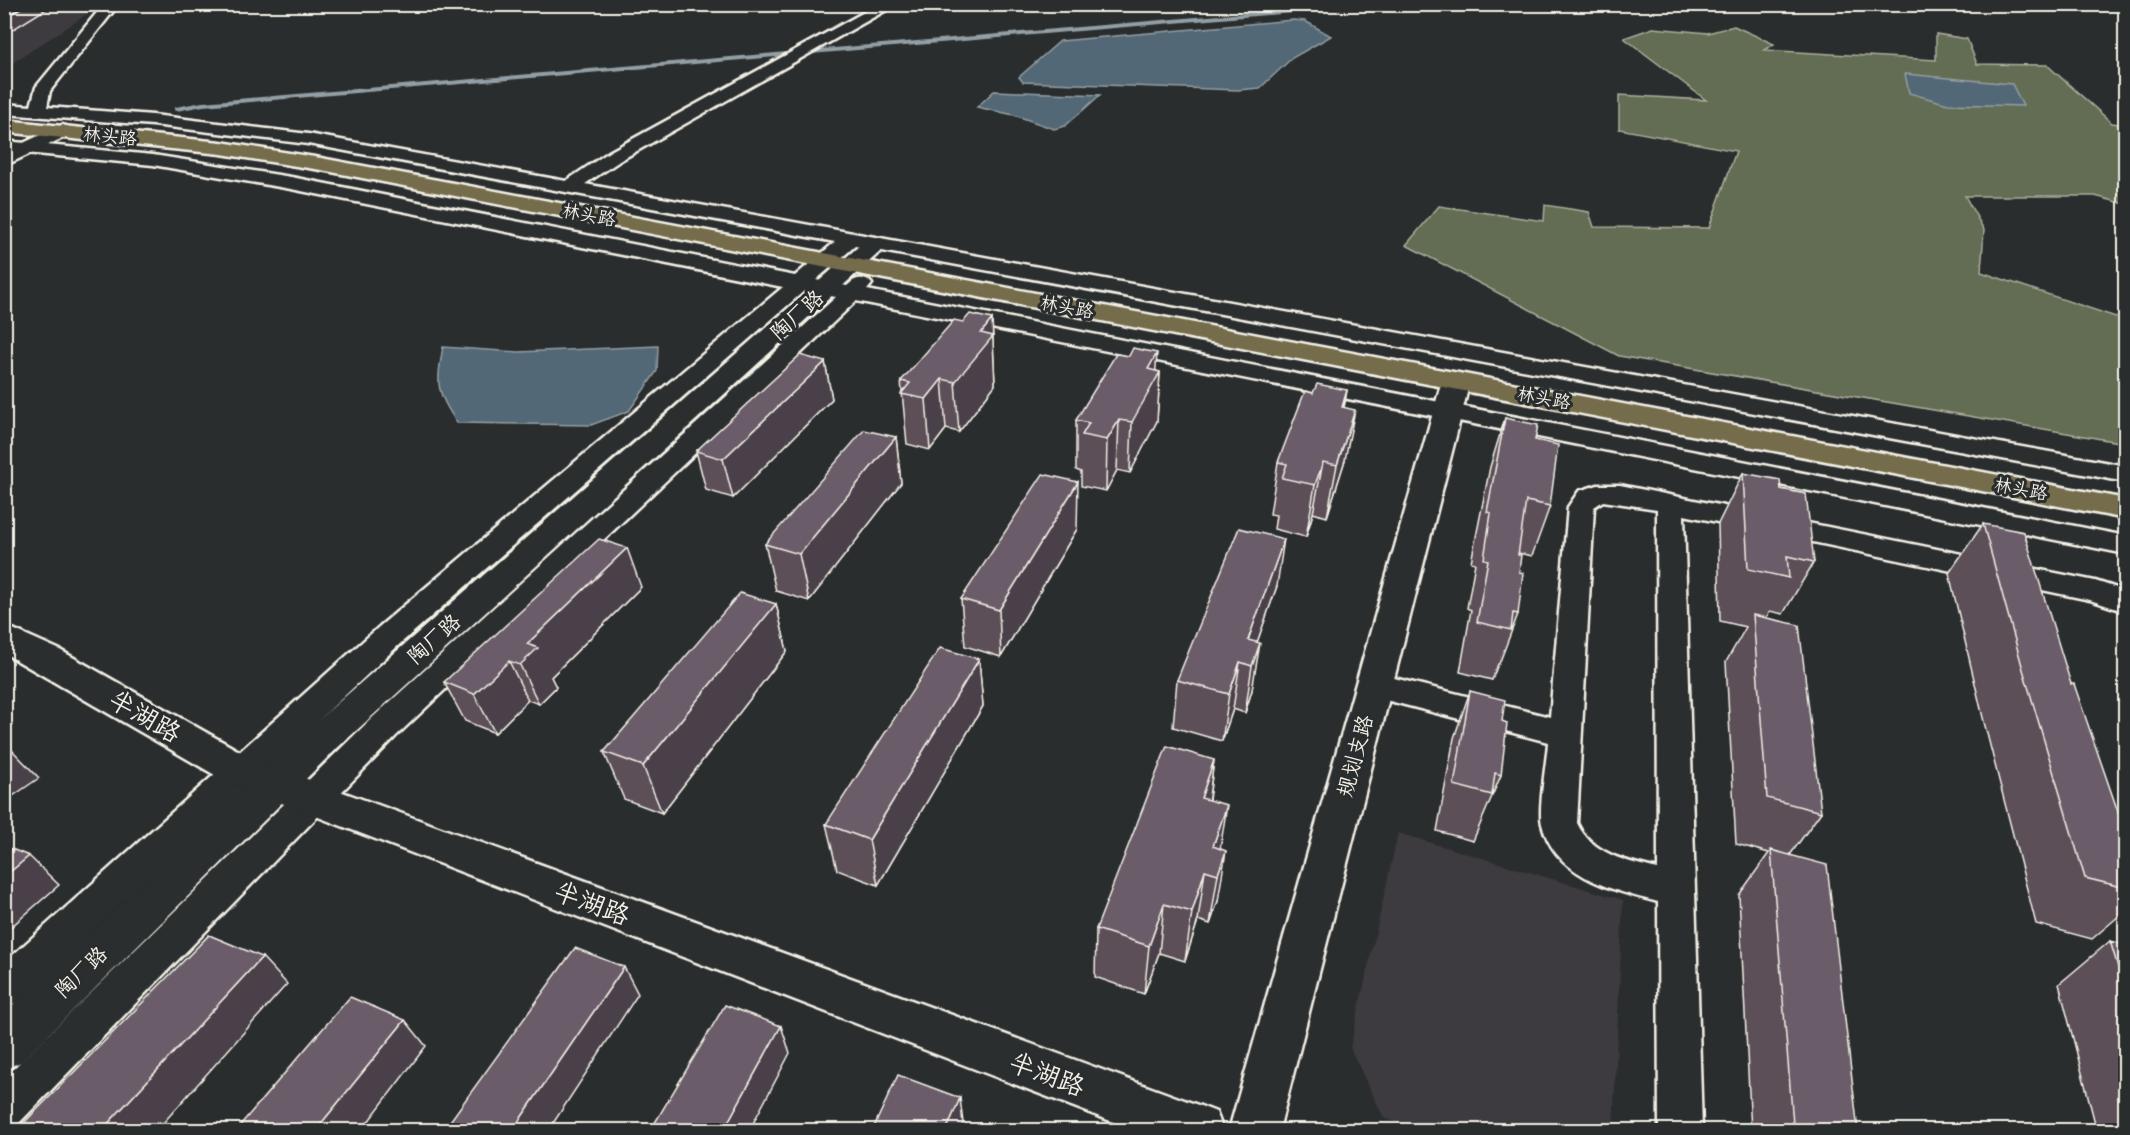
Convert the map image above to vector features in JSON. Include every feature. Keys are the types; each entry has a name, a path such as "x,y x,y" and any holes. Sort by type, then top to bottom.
{"main road":[{"name":"林头路","path":"9,146 47,123 321,164 850,266 1452,396 2126,509"}],"street":[{"path":"47,123 42,90 112,4"},
{"path":"569,187 615,156 890,4"},
{"path":"4,109 47,123 263,132 569,187 850,266"},
{"path":"9,146 47,123"},
{"path":"9,146 199,167 850,266 2126,474"},
{"name":"陶厂路","path":"4,1046 321,740 850,266"},
{"path":"1452,396 2126,545"},
{"name":"规划支路","path":"1254,1131 1452,396"},
{"path":"1676,890 1593,865 1578,856 1564,840 1559,823 1581,507 1584,500 1592,494 1604,492 1670,504 2095,591 2126,602"},
{"path":"1670,504 1681,1131"},
{"name":"半湖路","path":"4,638 45,658 276,785 1198,1131"},
{"path":"1374,685 1565,733"},
{"path":"4,988 276,785"},
{"path":"4,1108 276,785"}],"shaded area":[{"path":"5,5 93,5 88,8 95,9 5,68"},
{"path":"1398,833 1623,900 1613,1130 1418,1130 1384,1118 1350,1048"}],"green space":[{"path":"1734,26 1774,44 1764,50 1936,60 1936,34 1967,39 1977,64 2047,65 2112,123 2125,125 2125,204 2095,196 1965,196 1984,230 1981,272 2125,320 2125,443 1619,356 1406,245 1439,206 1544,221 1545,205 1589,212 1594,227 1709,228 1736,151 1619,129 1619,95 1706,100 1624,38 1653,28 1708,33"}],"water":[{"path":"1293,20 1305,21 1331,36 1292,58 1260,88 1238,90 1023,82 1019,77 1060,41"},
{"path":"1905,74 2012,84 2023,106 1948,104 1909,93"},
{"path":"994,91 1100,95 1065,126 1054,129 1014,115 977,107"},
{"path":"658,346 657,371 629,411 591,425 457,423 441,395 439,371 443,347 518,352"}],"building":[{"path":"4,4 27,4 4,18"},
{"path":"970,314 992,319 981,333 993,336 955,382 942,379 926,399 901,394 910,383 901,381 954,320 963,322"},
{"path":"1133,348 1157,353 1148,369 1160,372 1132,422 1119,420 1107,440 1082,435 1089,423 1076,420 1116,354 1129,356"},
{"path":"800,355 825,362 723,459 696,451"},
{"path":"1317,384 1347,390 1342,407 1355,410 1337,465 1323,462 1315,485 1282,478 1287,464 1278,462 1305,391 1313,393"},
{"path":"1505,418 1538,425 1535,440 1558,445 1550,506 1526,501 1518,555 1521,555 1519,572 1523,573 1518,614 1513,613 1511,630 1477,622 1488,560 1484,559 1491,513 1487,512"},
{"path":"864,430 896,437 799,554 765,544"},
{"path":"1743,473 1780,480 1781,489 1806,494 1814,562 1787,556 1789,578 1748,569"},
{"path":"1043,474 1078,482 999,610 961,599"},
{"path":"1983,524 2024,532 2071,684 2074,684 2126,835 2126,888 2085,878 2024,673"},
{"path":"1239,528 1284,539 1248,640 1260,643 1252,666 1240,662 1229,694 1177,680"},
{"path":"599,539 627,548 527,644 538,648 520,665 509,661 474,694 444,682"},
{"path":"740,593 776,604 643,766 604,752"},
{"path":"1753,615 1799,625 1821,812 1767,798"},
{"path":"940,648 979,659 869,840 826,824"},
{"path":"1470,691 1505,700 1502,721 1507,723 1501,775 1495,773 1492,795 1454,785"},
{"path":"1167,746 1214,760 1201,798 1227,805 1213,846 1226,851 1218,874 1205,870 1192,912 1164,904 1149,946 1096,929"},
{"path":"4,846 29,856 4,877"},
{"path":"1771,850 1827,865 1858,1131 1812,1131 1793,1124"},
{"path":"209,935 262,957 101,1131 16,1131"},
{"path":"2110,941 2126,945 2126,993"},
{"path":"575,948 624,967 512,1131 443,1131"},
{"path":"350,997 405,1020 315,1131 235,1131"},
{"path":"725,1005 781,1026 723,1131 650,1131"},
{"path":"898,1075 960,1098 946,1131 872,1131"}],"waterway":[{"path":"176,109 203,104 1373,4"},
{"path":"2107,4 2126,7"}]}
